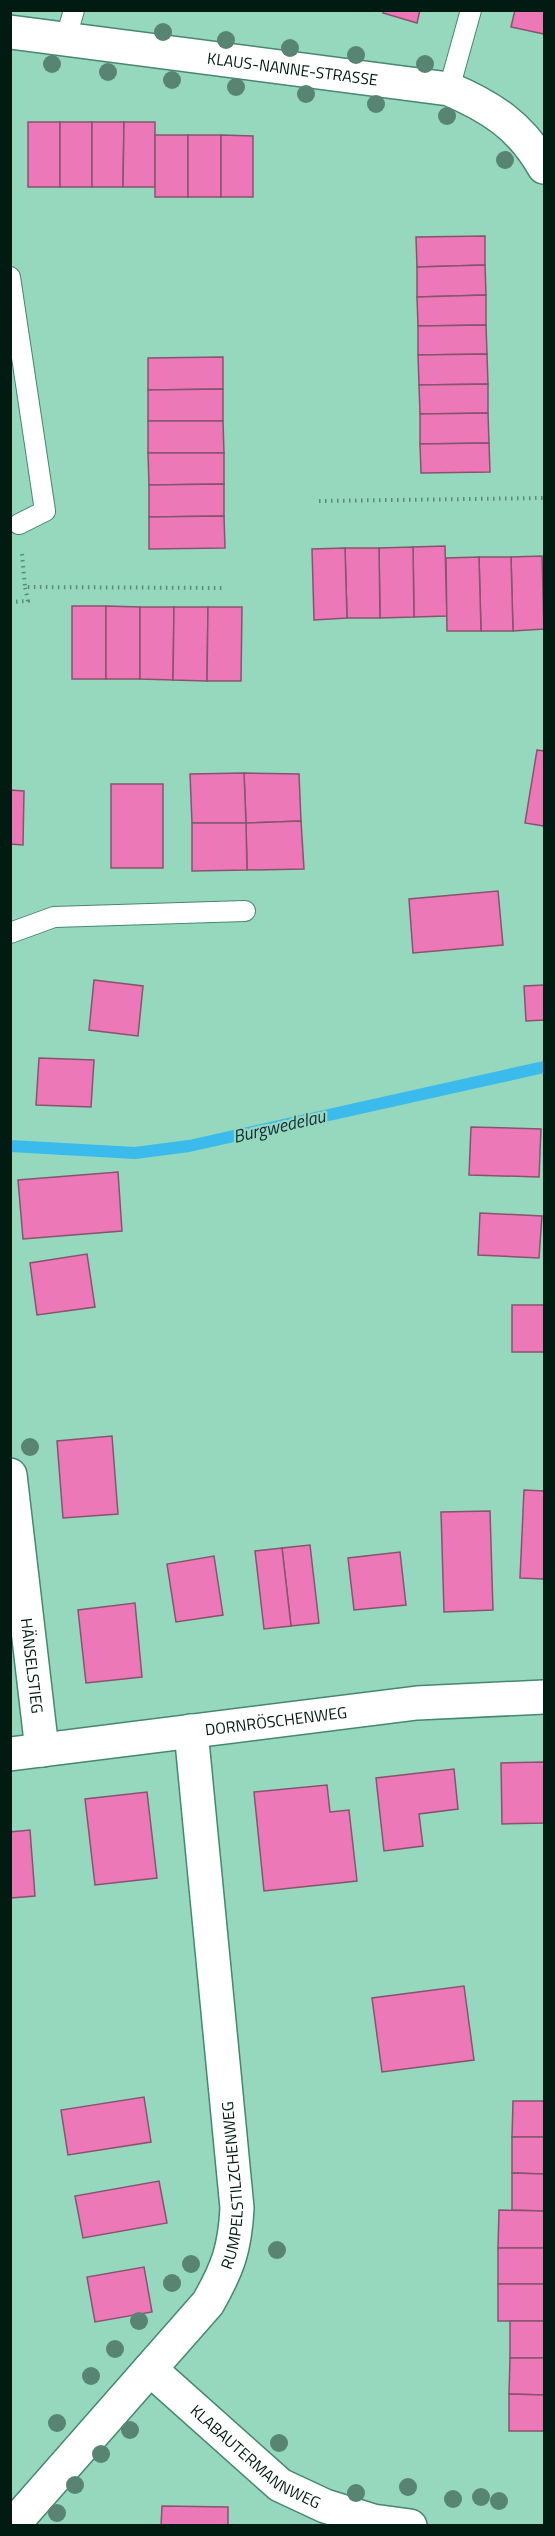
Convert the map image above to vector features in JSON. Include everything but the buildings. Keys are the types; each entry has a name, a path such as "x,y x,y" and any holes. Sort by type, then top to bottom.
{"street":[{"name":"KLAUS-NANNE-STRASSE","path":"10,32 70,24 449,88 486,105 542,154"},
{"name":"HÄNSELSTIEG","path":"10,1474 42,1750"},
{"name":"DORNRÖSCHENWEG","path":"10,1754 417,1703 544,1696"},
{"name":"RUMPELSTILZCHENWEG","path":"12,2526 208,2303 223,2276 235,2242 237,2208 191,1731"},
{"name":"KLABAUTERMANNWEG","path":"150,2369 280,2486 325,2506 373,2521 410,2526"}],"lane":[{"path":"449,88 471,10"},
{"path":"10,277 45,511 20,524"},
{"path":"10,933 54,917 245,911"}],"path":[{"path":"319,501 544,498"},
{"path":"10,602 28,601 20,524"},
{"path":"25,586 223,588"}],"waterway":[{"name":"Burgwedelau","path":"10,1146 135,1153 189,1146 544,1067"}]}
